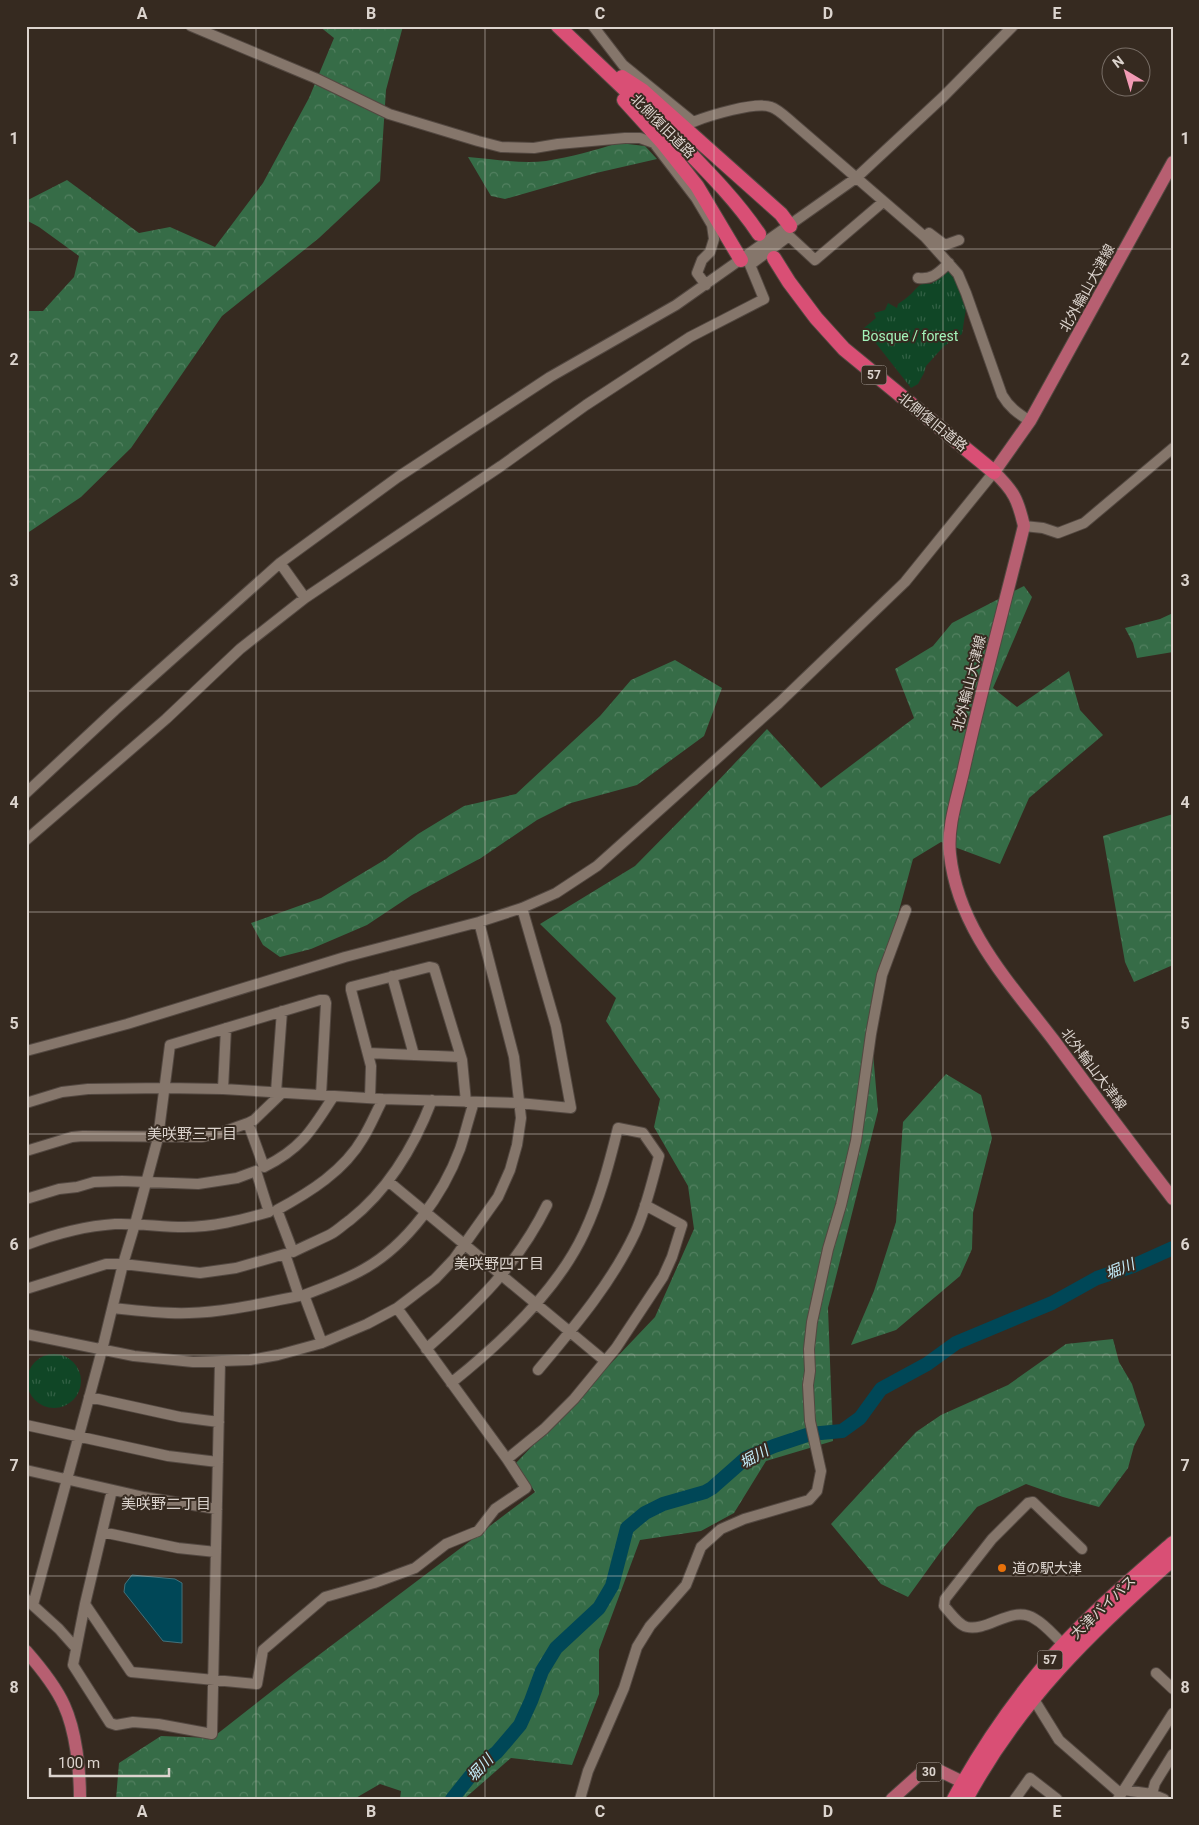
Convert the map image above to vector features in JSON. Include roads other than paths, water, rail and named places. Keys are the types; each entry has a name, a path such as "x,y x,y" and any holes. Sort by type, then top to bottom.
{"highway":[{"name":"北側復旧道路","path":"558,26 724,188 759,234"},
{"path":"588,54 642,90 781,214 790,226"},
{"path":"588,54 611,86 662,142 698,186 741,260"},
{"name":"北側復旧道路","path":"774,258 816,318 844,349 994,472"},
{"name":"大津バイパス","path":"967,1789 1000,1723 1042,1669 1122,1588 1173,1543"},
{"name":"大津バイパス","path":"954,1799 967,1789 1033,1698 1073,1652 1173,1560"}],"main road":[{"name":"北外輪山大津線","path":"994,472 1030,421 1173,162"},
{"path":"994,472 1010,487 1018,504 1024,526"},
{"name":"北外輪山大津線","path":"1024,526 972,733 951,828 950,852 953,873 968,920 1002,976 1173,1199"},
{"path":"26,1652 42,1670 64,1704 75,1742 80,1799"},
{"name":"30","path":"892,1799 921,1773 940,1771 967,1789"}],"street":[{"path":"191,26 315,78 389,114 478,142 501,147 524,148 626,138 640,138 654,143 696,198 712,224 714,239 710,252 702,260 697,273 706,285"},
{"path":"593,26 623,65 693,122 714,114 747,107 770,106 793,123 925,237 958,274 1007,404 1030,421"},
{"path":"26,793 122,704 280,564 398,477 550,377 634,330 706,285 856,178 943,97 1013,26"},
{"path":"26,840 166,719 240,649 305,598 501,466 594,399 690,337 764,299 750,266 789,236 815,260 883,202"},
{"path":"925,237 929,233 944,245 959,240"},
{"path":"918,278 936,276 949,263"},
{"path":"1024,526 1043,528 1058,533 1084,523 1173,448"},
{"path":"26,1052 127,1024 345,957 478,922 522,908 556,893 598,866 779,703 905,582 994,472"},
{"path":"280,564 305,598"},
{"path":"26,1103 62,1092 88,1089 165,1088 223,1089 383,1099 519,1103 571,1108 556,1026 522,908"},
{"path":"580,1799 588,1771 624,1688 637,1647 650,1626 686,1585 702,1547 722,1528 744,1519 809,1500 817,1491 821,1471 810,1421 808,1385 812,1322 856,1141 882,975 906,910"},
{"path":"26,1334 144,1357 193,1362 250,1360 278,1356 322,1343 367,1324 397,1308 435,1279 454,1259 498,1197 510,1170 518,1145 521,1118 514,1057 478,922"},
{"path":"113,1308 156,1313 191,1313 227,1310 302,1295 337,1282 365,1268 394,1247 426,1212 444,1184 459,1150 470,1102 460,1057 434,968 430,967 351,987 350,990 371,1066 370,1098"},
{"path":"392,976 414,1055"},
{"path":"75,1647 30,1602 68,1478 113,1308 122,1264 147,1182 158,1138 170,1045 325,1000 321,1095"},
{"path":"26,1151 72,1137 202,1137 220,1133 254,1120 279,1093 282,1011"},
{"path":"223,1089 226,1028"},
{"path":"368,1053 460,1057"},
{"path":"26,1199 59,1189 94,1182 198,1184 238,1178 280,1159 304,1139 311,1132 333,1096"},
{"path":"26,1245 82,1228 135,1224 184,1227 207,1226 235,1222 273,1211 302,1196 327,1179 346,1161 363,1139 383,1099"},
{"path":"26,1289 106,1264 122,1264 200,1273 236,1268 289,1253 333,1233 363,1210 398,1169 420,1131 432,1100"},
{"path":"248,1123 273,1211 302,1295 322,1343"},
{"path":"451,1383 483,1358 509,1333 571,1257 584,1234 606,1176 618,1128 643,1133 659,1156 635,1232 617,1266 571,1331 538,1370"},
{"path":"388,1181 605,1360"},
{"path":"426,1349 480,1300 502,1275 536,1228 547,1205"},
{"path":"507,1459 544,1429 574,1399 616,1348 663,1277 672,1257 682,1225 645,1205"},
{"path":"85,1604 131,1672 257,1684 263,1650 325,1597 374,1583 415,1568 446,1544 478,1530 495,1509 526,1488 397,1308"},
{"path":"112,1490 75,1647 73,1665 110,1723 116,1725 133,1722 212,1734 220,1362"},
{"path":"90,1397 180,1417 219,1422"},
{"path":"26,1425 168,1456 218,1462"},
{"path":"26,1470 68,1478 112,1490 217,1509"},
{"path":"1064,1645 1035,1618 1024,1615 1011,1616 980,1626 967,1627 959,1622 944,1606 945,1598 992,1539 1028,1503 1033,1502 1082,1548"},
{"path":"102,1532 178,1548 216,1552"},
{"path":"1156,1673 1173,1688"},
{"path":"1033,1698 1059,1740 1121,1794 1152,1794 1164,1799"},
{"path":"1121,1794 1173,1713"},
{"path":"1152,1794 1155,1783 1173,1754"},
{"path":"1015,1799 1030,1778 1058,1799"}],"water":[{"path":"132,1575 175,1579 182,1583 182,1643 163,1641 124,1592 125,1584"}],"waterway":[{"name":"堀川","path":"452,1799 476,1769 497,1752 520,1725 542,1671 556,1648 599,1608 612,1586 627,1528 645,1513 663,1504 705,1492 746,1458 774,1446 810,1434 842,1431 860,1418 881,1389 927,1364 956,1343 1052,1303 1097,1278 1133,1266 1173,1248"}],"place":[{"name":"道の駅大津","path":"1002,1568"}],"district":[{"name":"美咲野三丁目","path":"192,1134"},
{"name":"美咲野四丁目","path":"499,1264"},
{"name":"美咲野二丁目","path":"166,1504"}],"park label":[{"name":"Bosque / forest","path":"910,336"}]}
